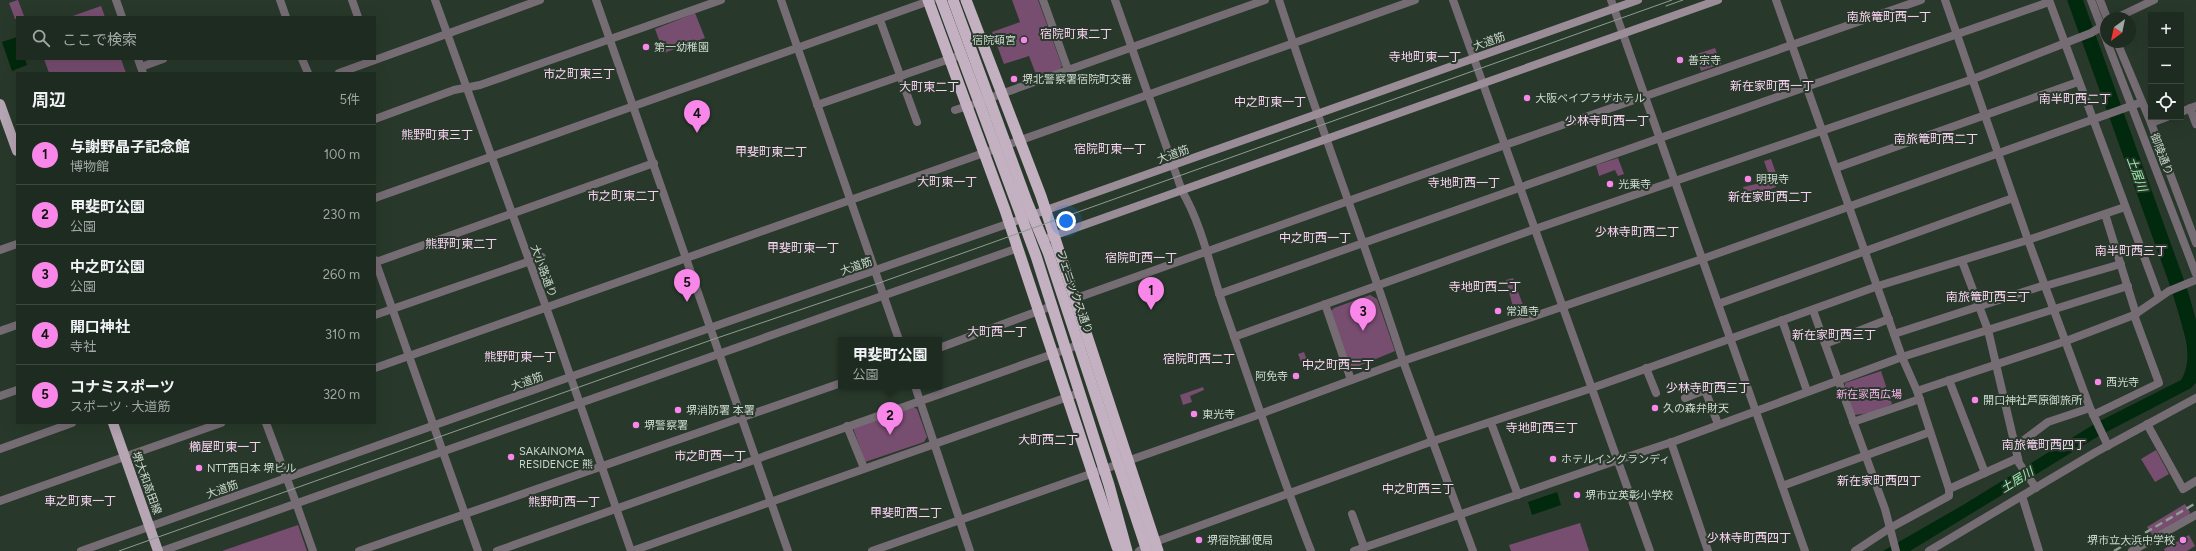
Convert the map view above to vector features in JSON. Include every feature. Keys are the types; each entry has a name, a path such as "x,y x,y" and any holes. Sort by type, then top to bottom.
{"highway":[{"path":"930,0 955,56 978,102 990,151 1018,248 1040,311 1059,351 1127,551"},
{"path":"941,0 967,106 990,151 1021,219 1052,306 1059,351"},
{"name":"フェニックス通り","path":"953,0 1032,215 1048,237 1123,462 1144,550"},
{"path":"966,0 1045,210 1048,237"},
{"path":"1123,462 1157,547"},
{"path":"1099,471 1118,547 1121,551"}],"main road":[{"name":"大道筋","path":"1010,223 1316,113 1638,0"},
{"path":"1018,248 1718,0"},
{"path":"0,104 16,148"},
{"name":"堺大和高田線","path":"113,424 158,551"}],"street":[{"path":"116,0 122,16"},
{"path":"280,0 285,16"},
{"path":"352,0 358,16"},
{"name":"大小路通り","path":"435,0 632,551"},
{"path":"376,59 448,34 524,3 540,0"},
{"path":"596,0 632,107 654,163 711,328 718,353 788,551"},
{"path":"376,119 454,90 480,85 722,0"},
{"path":"782,0 797,48 897,337"},
{"path":"376,198 880,20 930,0"},
{"path":"1043,0 1068,70"},
{"path":"1115,0 1182,191 1188,201 1206,252 1289,495 1311,551"},
{"path":"955,110 1265,0"},
{"path":"1279,0 1316,113 1379,285 1403,361 1473,551"},
{"path":"1007,145 1415,0"},
{"path":"1453,0 1650,551"},
{"path":"1611,0 1805,551"},
{"path":"1776,0 1793,44 1902,357 1918,395 1949,489 1949,496 1890,528 1855,551"},
{"path":"1069,301 1505,145 1921,0"},
{"path":"1945,0 2028,240 2093,414 2106,442"},
{"path":"2091,0 2100,17"},
{"path":"2100,0 2105,12"},
{"path":"2129,12 2154,0"},
{"path":"1220,294 2049,1 2159,297"},
{"path":"880,20 917,122"},
{"path":"1234,337 1535,229 1972,79 2091,33 2100,27"},
{"name":"御陵通り","path":"2109,48 2196,274"},
{"name":"御陵通り","path":"2120,48 2151,123 2196,243"},
{"path":"817,105 955,56"},
{"path":"140,66 160,60"},
{"path":"302,60 308,72"},
{"path":"342,72 373,60"},
{"path":"1836,168 2078,82"},
{"path":"872,551 1261,414 1403,361 1702,259 2142,102"},
{"path":"2193,107 2196,124"},
{"path":"2151,123 2159,120"},
{"path":"376,368 990,151"},
{"path":"376,261 654,163"},
{"path":"1718,304 1865,250 2014,198"},
{"path":"1144,550 1157,547 1432,441 1491,423 1592,388 1878,286 1962,261 2125,208"},
{"path":"2016,446 2048,422 2093,414 2159,382 2135,314 2128,286 2105,214"},
{"name":"大道筋","path":"81,551 286,477 1010,223"},
{"path":"0,250 16,244"},
{"path":"162,551 578,402 883,297 1018,248"},
{"path":"376,316 542,257"},
{"path":"1962,261 1988,330 2019,461 2034,486"},
{"path":"376,264 478,551"},
{"path":"1894,334 2045,285 2121,264"},
{"path":"1853,422 1918,395 1949,380 2066,341 2135,314 2169,291 2196,280"},
{"path":"1354,551 1459,513 1518,495 1671,442 1902,357 2128,286"},
{"path":"1325,304 1350,380"},
{"path":"942,347 1052,306"},
{"path":"1813,310 1866,456 1890,528 1896,551"},
{"path":"1782,320 1807,391"},
{"path":"1825,344 1889,320"},
{"path":"0,331 16,325"},
{"path":"497,551 1084,343"},
{"path":"1646,368 1656,393"},
{"path":"1949,380 1985,473"},
{"path":"359,551 838,384"},
{"path":"916,389 970,551"},
{"path":"0,396 16,390"},
{"path":"1685,398 1705,390 1718,424"},
{"path":"632,551 1073,395"},
{"path":"1929,551 2022,496 2034,486 2106,442 2147,424 2196,398"},
{"path":"1491,423 1518,495"},
{"path":"0,449 69,424"},
{"path":"0,501 218,424"},
{"path":"266,424 313,551"},
{"path":"2147,424 2183,489 2196,481"},
{"path":"847,426 864,468"},
{"path":"1782,486 1930,432"},
{"path":"1671,442 1708,551"},
{"path":"1949,489 1985,473 2019,461"},
{"path":"2022,496 2039,551"},
{"path":"1352,514 1364,547"},
{"path":"2132,551 2196,514"},
{"path":"382,543 386,551"}],"green space":[{"path":"18,0 24,16 16,16 15,19 9,3"},
{"name":"宿院頓宮","path":"1012,0 1038,0 1062,66 1060,69 1037,77 1029,56 1004,64 992,32 1020,22"},
{"path":"101,6 105,16 73,16"},
{"path":"695,13 705,38 664,53 655,29"},
{"path":"1715,48 1721,64 1701,71 1698,62 1690,64 1688,57"},
{"path":"44,60 121,60 126,72 49,72"},
{"path":"1618,158 1624,174 1618,176 1615,170 1599,176 1596,165"},
{"path":"1771,159 1779,182 1772,184 1764,161"},
{"path":"1769,181 1771,186 1775,184 1776,187 1747,198 1743,187"},
{"path":"1513,278 1523,305 1513,307 1506,280"},
{"path":"1370,295 1377,299 1395,351 1354,368 1350,367 1331,311 1334,308"},
{"path":"1304,352 1310,368 1304,370 1298,354"},
{"name":"新在家西広場","path":"1881,371 1892,404 1871,413 1854,415 1845,388 1845,383"},
{"path":"1203,387 1204,390 1190,396 1192,402 1183,405 1180,395"},
{"path":"913,407 917,409 927,437 924,442 865,462 853,428"},
{"path":"2156,450 2169,474 2155,482 2141,459"},
{"path":"2185,504 2190,512 2189,516 2153,536 2147,527"},
{"path":"1580,523 1589,551 1511,551 1509,545"},
{"path":"298,525 307,551 222,551"},
{"path":"2189,535 2195,546 2187,551 2165,551 2164,549"}],"water":[{"path":"16,37 16,60 25,60 27,65 12,71 2,42"},
{"path":"2185,290 2196,325 2196,383 2191,388 2097,437 1910,551 1883,551 1963,505 2096,423 2181,380 2185,371 2187,360 2186,338 2173,295"},
{"path":"1557,492 1561,505 1532,515 1528,502"}],"waterway":[{"name":"土居川","path":"2075,0 2181,294 2196,348"}],"tram line":[{"path":"119,551 714,339 879,283 1672,0"},
{"path":"1666,6 1683,0"}],"railway":[{"path":"2114,551 2196,503"}],"place":[{"name":"宿院頓宮","path":"1024,40"},
{"name":"第一幼稚園","path":"646,47"},
{"name":"善宗寺","path":"1680,60"},
{"name":"堺北警察署宿院町交番","path":"1014,79"},
{"name":"大阪ベイプラザホテル","path":"1527,98"},
{"name":"開口神社","path":"697,133"},
{"name":"明現寺","path":"1748,179"},
{"name":"光乗寺","path":"1610,184"},
{"name":"コナミスポーツ","path":"687,302"},
{"name":"与謝野晶子記念館","path":"1151,310"},
{"name":"常通寺","path":"1498,311"},
{"name":"中之町公園","path":"1363,331"},
{"name":"阿免寺","path":"1296,376"},
{"name":"西光寺","path":"2098,382"},
{"name":"開口神社芦原御旅所","path":"1975,400"},
{"name":"久の森弁財天","path":"1655,408"},
{"name":"堺消防署 本署","path":"678,410"},
{"name":"東光寺","path":"1194,414"},
{"name":"堺警察署","path":"636,425"},
{"name":"甲斐町公園","path":"890,435"},
{"name":"SAKAINOMA RESIDENCE 熊","path":"511,457"},
{"name":"ホテルイングランディ","path":"1553,459"},
{"name":"NTT西日本 堺ビル","path":"199,468"},
{"name":"堺市立英彰小学校","path":"1577,495"},
{"name":"堺宿院郵便局","path":"1199,540"},
{"name":"堺市立大浜中学校","path":"2183,540"}],"district":[{"name":"南旅篭町西一丁","path":"1889,17"},
{"name":"宿院町東二丁","path":"1076,34"},
{"name":"寺地町東一丁","path":"1425,57"},
{"name":"市之町東三丁","path":"579,74"},
{"name":"新在家町西一丁","path":"1772,86"},
{"name":"大町東二丁","path":"929,87"},
{"name":"南半町西二丁","path":"2075,99"},
{"name":"中之町東一丁","path":"1270,102"},
{"name":"少林寺町西一丁","path":"1607,121"},
{"name":"熊野町東三丁","path":"437,135"},
{"name":"南旅篭町西二丁","path":"1936,139"},
{"name":"宿院町東一丁","path":"1110,149"},
{"name":"甲斐町東二丁","path":"771,152"},
{"name":"大町東一丁","path":"947,182"},
{"name":"寺地町西一丁","path":"1464,183"},
{"name":"市之町東二丁","path":"623,196"},
{"name":"新在家町西二丁","path":"1770,197"},
{"name":"少林寺町西二丁","path":"1637,232"},
{"name":"中之町西一丁","path":"1315,238"},
{"name":"熊野町東二丁","path":"461,244"},
{"name":"甲斐町東一丁","path":"803,248"},
{"name":"南半町西三丁","path":"2131,251"},
{"name":"宿院町西一丁","path":"1141,258"},
{"name":"寺地町西二丁","path":"1485,287"},
{"name":"南旅篭町西三丁","path":"1988,297"},
{"name":"大町西一丁","path":"997,332"},
{"name":"新在家町西三丁","path":"1834,335"},
{"name":"熊野町東一丁","path":"520,357"},
{"name":"宿院町西二丁","path":"1199,359"},
{"name":"中之町西二丁","path":"1338,365"},
{"name":"少林寺町西三丁","path":"1708,388"},
{"name":"寺地町西三丁","path":"1542,428"},
{"name":"大町西二丁","path":"1048,440"},
{"name":"南旅篭町西四丁","path":"2044,445"},
{"name":"櫛屋町東一丁","path":"225,447"},
{"name":"市之町西一丁","path":"710,456"},
{"name":"新在家町西四丁","path":"1879,481"},
{"name":"中之町西三丁","path":"1418,489"},
{"name":"車之町東一丁","path":"80,501"},
{"name":"熊野町西一丁","path":"564,502"},
{"name":"甲斐町西二丁","path":"906,513"},
{"name":"少林寺町西四丁","path":"1749,538"}]}
